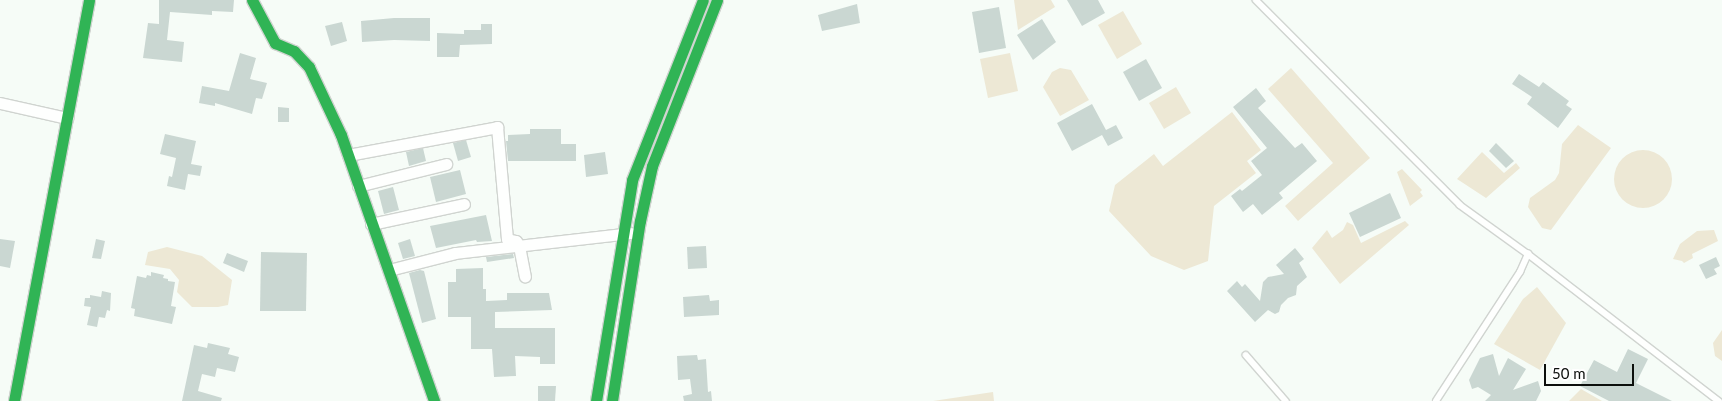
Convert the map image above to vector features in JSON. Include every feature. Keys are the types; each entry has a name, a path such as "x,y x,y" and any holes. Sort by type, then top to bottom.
{"street":[{"path":"14,401 89,0"},
{"path":"252,0 275,43 294,51 309,68 341,135 434,401"},
{"path":"596,401 632,180 703,0"},
{"path":"612,401 638,233 652,166 717,0"},
{"path":"0,103 67,118"},
{"path":"348,154 497,127 507,239 516,241 519,246 525,276"},
{"path":"358,186 446,164"},
{"path":"371,224 464,204"},
{"path":"388,270 455,253 638,233"}],"lane":[{"path":"1256,0 1460,205 1528,254 1719,401"},
{"path":"1436,401 1442,396 1520,272 1528,254"},
{"path":"1246,355 1286,401"},
{"path":"1442,396 1446,401"}],"shaded area":[{"path":"1014,0 1051,0 1055,7 1018,30"},
{"path":"1123,11 1142,44 1117,59 1098,25"},
{"path":"1010,53 1018,91 988,98 980,59"},
{"path":"1060,68 1071,70 1089,100 1060,116 1043,87 1052,72"},
{"path":"1291,68 1370,158 1298,221 1285,206 1333,163 1268,89"},
{"path":"1176,87 1191,113 1164,129 1149,103"},
{"path":"1232,112 1261,150 1247,161 1256,173 1214,206 1208,261 1184,270 1151,256 1109,211 1115,185 1154,154 1163,166"},
{"path":"1578,125 1611,148 1551,230 1542,228 1528,207 1530,198 1555,180 1559,173 1562,144"},
{"path":"1643,150 1654,152 1667,163 1672,179 1670,190 1659,203 1643,208 1632,206 1619,195 1614,179 1616,168 1627,155"},
{"path":"1482,152 1504,173 1516,163 1520,168 1486,198 1457,179"},
{"path":"1402,169 1422,190 1420,192 1423,196 1410,206 1397,172"},
{"path":"1405,221 1409,225 1340,284 1312,248 1327,230 1332,238 1343,230 1347,222 1353,225 1361,243"},
{"path":"1714,230 1718,241 1692,254 1693,258 1684,263 1673,259 1680,244 1697,231"},
{"path":"167,247 202,256 232,280 228,305 192,307 177,292 179,280 170,269 145,265 148,252"},
{"path":"1537,287 1566,323 1540,370 1494,344 1523,299"},
{"path":"1722,330 1722,361 1715,356 1713,343"},
{"path":"1581,389 1602,401 1569,401"},
{"path":"993,392 994,401 933,401"}],"building":[{"path":"159,0 234,0 233,12 212,11 212,15 170,12 167,40 184,42 182,62 143,58 148,23 159,24"},
{"path":"1067,0 1098,0 1105,13 1082,26"},
{"path":"857,4 860,23 822,31 818,15"},
{"path":"999,7 1006,48 979,53 972,12"},
{"path":"394,18 430,18 430,41 394,40 362,42 361,21"},
{"path":"1042,19 1056,42 1033,60 1017,35"},
{"path":"342,22 347,41 331,46 325,26"},
{"path":"481,24 492,24 492,44 460,45 459,57 437,57 437,33 464,34 464,30 481,30"},
{"path":"240,53 256,58 250,79 267,83 262,99 256,98 252,114 215,103 215,106 199,103 202,86 229,91"},
{"path":"1146,59 1162,88 1139,101 1123,72"},
{"path":"1519,74 1539,87 1543,82 1569,101 1566,105 1572,109 1558,128 1527,104 1532,97 1512,84"},
{"path":"1256,88 1266,101 1258,108 1295,148 1302,143 1317,161 1279,193 1283,198 1262,215 1253,204 1243,212 1231,196 1240,189 1242,191 1262,175 1251,161 1267,148 1233,107"},
{"path":"1092,104 1106,130 1116,125 1123,138 1108,146 1102,135 1072,151 1057,123"},
{"path":"278,107 289,108 289,122 278,122"},
{"path":"530,129 561,129 561,144 576,144 576,161 508,161 506,141 508,141 508,135 530,134"},
{"path":"165,134 196,141 191,164 202,166 200,176 188,174 185,190 167,186 169,176 172,177 176,158 160,154"},
{"path":"466,140 471,157 458,161 453,143"},
{"path":"1496,143 1514,161 1506,168 1489,151"},
{"path":"423,148 426,161 409,166 406,152"},
{"path":"605,152 608,174 586,177 584,155"},
{"path":"460,170 466,194 436,202 430,177"},
{"path":"393,187 399,210 384,214 378,191"},
{"path":"1390,193 1401,218 1360,237 1349,213"},
{"path":"486,215 492,241 477,242 476,240 436,248 430,226"},
{"path":"0,239 15,241 10,268 0,266"},
{"path":"96,239 105,241 101,259 92,258"},
{"path":"410,239 415,256 403,259 398,243"},
{"path":"706,246 707,268 688,269 687,247"},
{"path":"1295,248 1304,259 1299,263 1307,277 1297,286 1296,295 1288,298 1281,305 1279,312 1275,314 1268,310 1255,322 1227,291 1237,281 1242,287 1245,284 1260,301 1263,282 1268,277 1284,274 1276,265"},
{"path":"261,252 307,253 306,311 260,311"},
{"path":"227,253 248,261 244,272 223,263"},
{"path":"513,254 514,258 487,262 486,257"},
{"path":"1716,257 1720,266 1714,269 1717,274 1706,279 1699,265"},
{"path":"483,268 483,289 486,289 486,301 507,300 507,293 549,293 552,310 495,312 495,328 555,328 555,364 540,364 540,357 515,356 516,376 494,377 492,349 471,349 471,317 448,317 448,282 456,282 456,269"},
{"path":"420,270 424,271 436,319 422,323 409,273"},
{"path":"151,272 164,275 163,278 175,282 171,306 176,307 172,324 134,316 135,309 131,308 137,276 146,278 147,275 151,276"},
{"path":"102,291 111,293 110,311 107,310 105,318 99,317 97,327 87,325 91,307 84,306 85,298 90,298 90,295 101,297"},
{"path":"709,295 710,301 719,300 719,315 684,317 683,297"},
{"path":"208,343 230,348 228,354 239,357 235,372 217,368 215,377 202,374 198,391 222,398 221,401 182,401 194,345 207,348"},
{"path":"1628,349 1648,359 1636,383 1672,401 1609,401 1580,386 1594,360 1617,372"},
{"path":"1493,354 1499,376 1508,358 1526,369 1513,390 1538,381 1541,391 1536,401 1485,401 1491,395 1478,387 1472,389 1469,380 1480,358"},
{"path":"697,355 698,360 706,359 708,392 711,391 712,401 684,401 683,396 692,394 690,379 678,380 677,356"},
{"path":"538,386 556,386 555,401 538,401"}],"traffic: fast":[{"path":"14,401 89,0"},
{"path":"252,0 275,43 294,51 309,67 341,135 434,401"},
{"path":"596,401 632,180 703,0"},
{"path":"612,401 640,221 652,166 717,0"}]}
